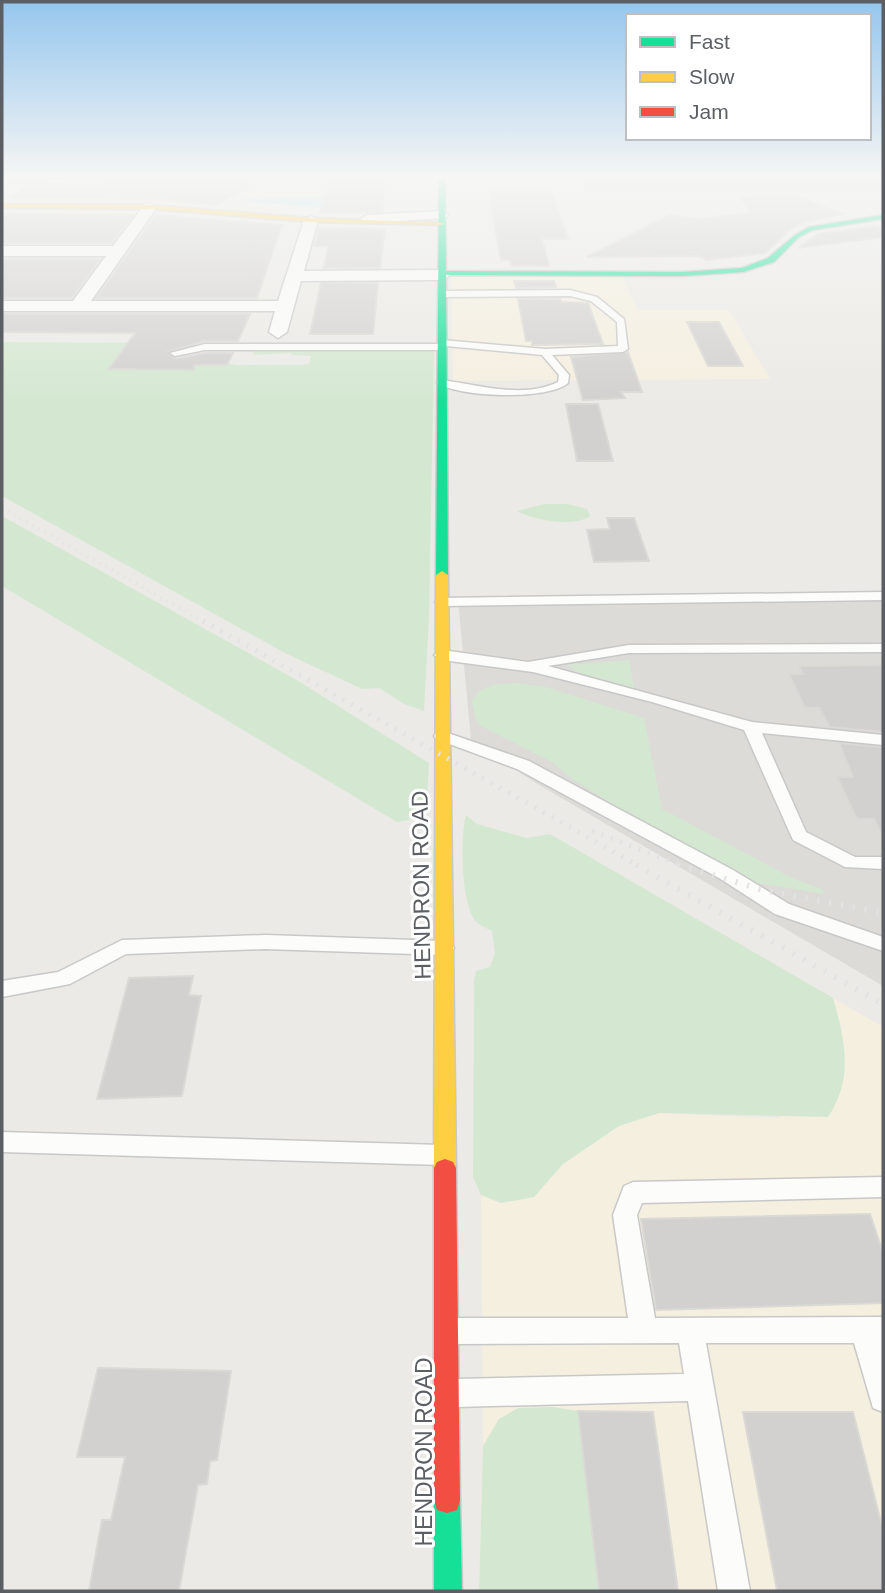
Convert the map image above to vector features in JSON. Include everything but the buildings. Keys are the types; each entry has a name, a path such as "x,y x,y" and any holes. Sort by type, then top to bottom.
{"street":[{"path":"78,306 117,252"},
{"path":"278,332 302,252"},
{"name":"HENDRON ROAD","path":"442,252 448,1591"},
{"path":"296,273 733,271 772,260 780,252"},
{"path":"2,306 286,306"}],"lane":[{"path":"175,354 205,347 442,345 545,352 623,349 621,321 594,299 570,293 442,294"},
{"path":"442,383 526,392 553,391 563,383 564,374 545,352"},
{"path":"442,602 883,596"},
{"path":"521,666 629,649 883,648"},
{"path":"442,654 521,666 658,699 751,727 883,740"},
{"path":"751,727 799,836 852,863 883,863"},
{"path":"442,736 523,765 726,874 782,909 883,944"},
{"path":"2,989 63,979 122,947 265,942 445,948"},
{"path":"2,1142 446,1155"},
{"path":"644,1331 625,1215 633,1193 883,1187"},
{"path":"690,1330 734,1591"},
{"path":"446,1331 874,1330 883,1398"},
{"path":"447,1394 701,1387"}],"shaded area":[{"path":"451,271 620,273 638,310 729,310 770,379 453,381"},
{"path":"883,592 883,986 536,783 471,740 458,600"},
{"path":"833,998 883,1027 883,1591 479,1591 483,1446 481,1195 501,1203 534,1197 563,1164 619,1126 659,1113 779,1118 842,1031"}],"green space":[{"path":"2,342 172,343 150,350 192,370 199,358 237,365 300,365 309,364 311,356 291,353 254,355 254,350 434,348 429,617 424,711 404,704 379,688 362,689 285,653 2,496"},
{"path":"544,504 568,504 587,509 590,516 583,520 564,522 533,517 517,511"},
{"path":"2,516 295,679 429,763 426,816 397,822 2,586"},
{"path":"629,660 635,692 579,673 567,665"},
{"path":"515,683 542,686 644,718 662,809 794,879 821,889 825,894 757,883 730,871 634,818 571,778 552,762 481,726 476,720 472,701 476,695 490,686"},
{"path":"466,815 477,824 527,838 550,834 833,998 845,1059 841,1088 828,1117 659,1113 619,1126 563,1164 534,1197 501,1203 481,1195 473,1177 474,981 476,971 490,967 495,953 492,931 474,919 466,897 462,852"},
{"path":"553,1407 578,1411 599,1591 479,1591 483,1446 499,1419 518,1408"}],"railway":[{"path":"2,508 206,623"},
{"path":"203,621 639,866"},
{"path":"592,831 683,866"},
{"path":"636,865 883,1004"},
{"path":"678,865 763,890 883,913"}],"traffic: fast":[{"path":"442,252 442,575"},
{"path":"442,273 682,274 743,270 771,260 779,252"},
{"path":"447,1500 448,1591"}],"traffic: slow":[{"path":"442,575 445,1168"}],"traffic: jam":[{"path":"445,1168 447,1500"}]}
